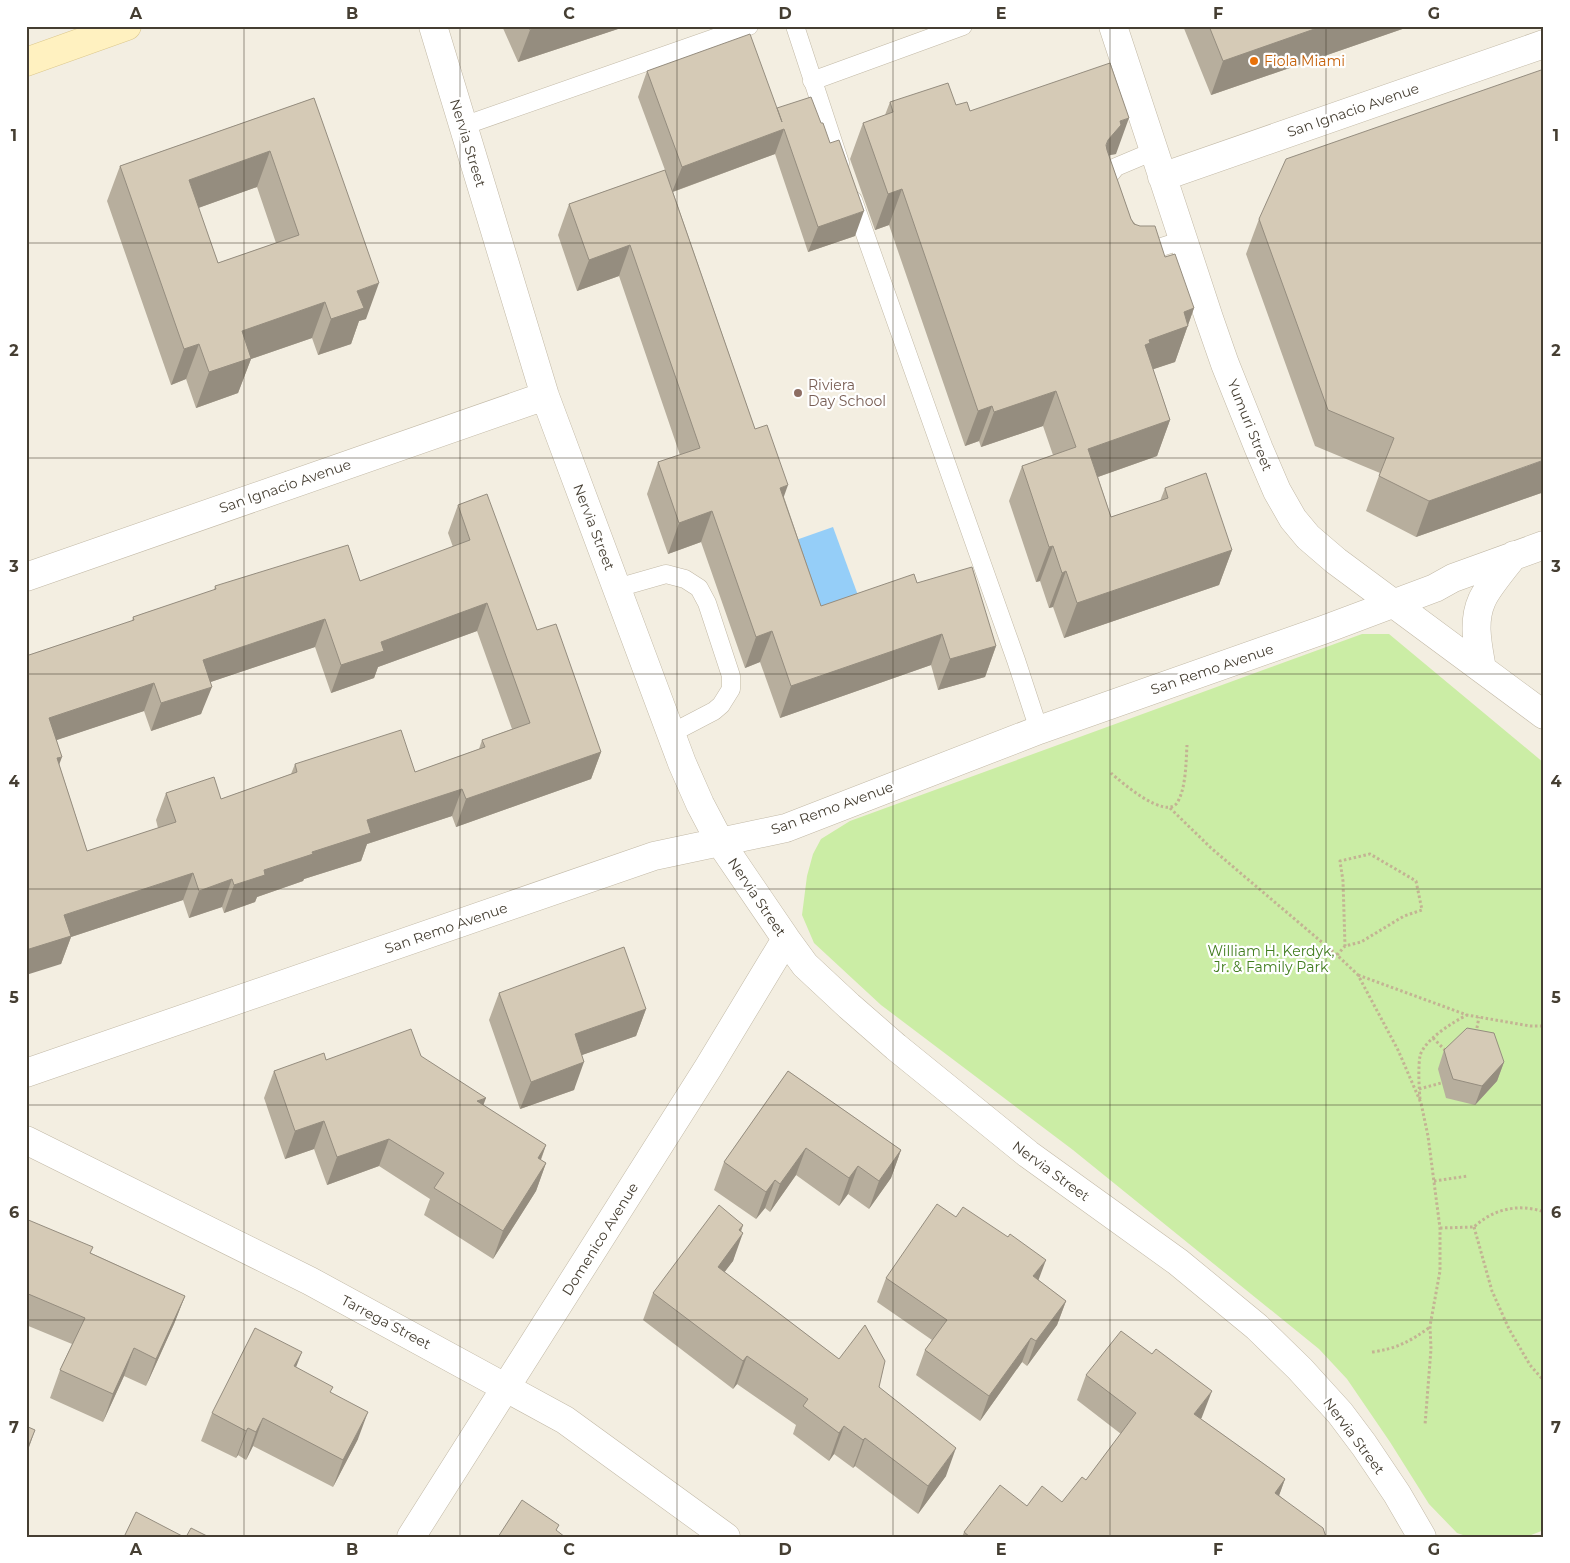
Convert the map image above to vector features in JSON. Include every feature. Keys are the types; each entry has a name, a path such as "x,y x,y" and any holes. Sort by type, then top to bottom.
{"main road":[{"path":"26,62 127,26"}],"street":[{"name":"Nervia Street","path":"433,26 545,396 670,734 700,804 720,842 805,965 849,1006 1028,1154 1178,1262 1257,1327 1300,1369 1340,1413 1364,1445 1392,1486 1422,1537"},
{"name":"Yumuri Street","path":"1113,26 1219,345 1262,458 1284,505 1308,537 1336,561 1544,715"},
{"name":"San Ignacio Avenue","path":"1162,177 1544,44"},
{"name":"San Ignacio Avenue","path":"26,577 545,396"},
{"name":"San Remo Avenue","path":"26,1074 654,856 786,828 1039,730 1395,604 1435,588 1453,578 1544,545"},
{"path":"1482,669 1476,628 1477,614 1482,598 1514,555"},
{"name":"Domenico Avenue","path":"411,1537 708,1068 786,940"},
{"name":"Tarrega Street","path":"26,1140 310,1282 565,1420 726,1537"}],"lane":[{"path":"463,126 750,26"},
{"path":"795,26 847,183 1039,730"},
{"path":"812,81 963,26"},
{"path":"1110,199 1104,182 1116,167 1154,151"},
{"path":"1125,242 1128,251 1146,251 1183,240"},
{"path":"617,588 666,574 685,579 699,588 707,603 731,676 731,689 721,705 714,711 670,734"}],"path":[{"path":"1170,808 1176,805 1180,797 1185,777 1187,746"},
{"path":"1111,773 1138,794 1159,806 1170,808 1211,848 1358,975 1398,1050 1421,1103"},
{"path":"1337,955 1345,946 1361,942 1404,916 1422,910 1416,881 1370,854 1340,861 1345,946"},
{"path":"1358,975 1468,1015 1530,1026 1544,1026"},
{"path":"1425,1425 1431,1349 1430,1326 1440,1271 1440,1228 1428,1136 1419,1089 1420,1054 1433,1038 1448,1026 1468,1015"},
{"path":"1475,1041 1479,1017"},
{"path":"1433,1038 1450,1056"},
{"path":"1419,1089 1450,1081"},
{"path":"1434,1181 1468,1176"},
{"path":"1440,1228 1474,1227 1484,1218 1498,1211 1521,1207 1544,1212"},
{"path":"1474,1227 1492,1292 1530,1365 1544,1381"},
{"path":"1372,1352 1388,1350 1404,1344 1430,1326"}],"green space":[{"name":"William H. Kerdyk, Jr. & Family Park","path":"1362,634 1389,634 1544,763 1544,1530 1526,1537 1469,1537 1457,1533 1429,1504 1347,1379 1319,1349 1073,1150 881,1005 814,943 802,915 807,876 813,854 821,839 850,821"}],"water":[{"path":"833,527 859,598 823,612 796,540"}],"building":[{"path":"528,26 540,26 530,30"},
{"path":"1209,26 1323,26 1223,61"},
{"path":"750,34 782,122 777,108 811,97 830,143 839,140 864,211 818,227 784,129 682,167 647,71"},
{"path":"1110,63 1129,118 1120,121 1121,125 1108,140 1107,150 1131,219 1134,224 1140,226 1155,226 1165,257 1175,254 1194,308 1184,312 1188,326 1149,340 1150,343 1145,345 1170,420 1088,449 1111,517 1168,498 1165,488 1206,473 1232,550 1077,603 1066,571 1062,573 1053,546 1049,547 1022,466 1076,447 1056,391 994,412 992,406 978,411 902,189 888,194 863,123 893,112 890,102 948,83 956,105 967,102 970,111"},
{"path":"1544,69 1544,460 1429,501 1379,476 1394,438 1328,410 1259,219 1286,159"},
{"path":"314,98 379,283 357,291 364,308 331,319 325,302 242,331 251,358 209,372 199,344 184,349 120,166","holes":["270,151 299,235 218,263 189,180"]},
{"path":"665,170 755,429 767,425 788,485 780,488 821,606 914,574 917,583 972,567 996,646 950,659 942,634 791,686 772,631 756,637 712,511 679,523 658,462 700,448 630,245 589,260 569,204"},
{"path":"487,494 537,630 556,624 601,752 466,799 462,789 367,820 371,833 264,870 265,875 234,885 232,879 199,891 193,873 64,915 71,936 26,950 26,656 134,620 133,617 216,589 215,586 348,545 360,581 470,540 458,505","holes":["487,603 530,723 482,740 485,747 415,772 401,730 295,764 297,772 221,799 214,777 166,793 176,822 87,851 57,758 62,757 49,718 154,683 161,703 212,687 203,660 325,619 341,665 384,651 381,642"]},
{"path":"624,947 646,1009 575,1034 584,1062 531,1082 499,993"},
{"path":"1467,1028 1494,1033 1504,1062 1482,1086 1453,1079 1444,1050"},
{"path":"411,1029 421,1056 486,1098 477,1101 546,1145 538,1158 546,1163 503,1231 434,1188 444,1173 389,1139 337,1157 324,1121 295,1131 274,1071 324,1053 326,1060"},
{"path":"788,1071 901,1150 879,1181 858,1166 849,1178 806,1148 780,1184 775,1180 766,1192 724,1162"},
{"path":"937,1204 956,1217 963,1207 1008,1237 1010,1234 1046,1260 1033,1276 1066,1301 1036,1341 1031,1338 989,1396 925,1350 947,1320 886,1278"},
{"path":"719,1205 743,1225 739,1230 743,1233 718,1267 839,1359 865,1325 885,1361 879,1387 956,1448 928,1486 865,1438 863,1440 844,1426 839,1433 803,1406 808,1399 747,1356 743,1361 653,1293"},
{"path":"26,1219 93,1247 90,1253 185,1296 156,1359 134,1348 113,1394 60,1370 85,1318 26,1293"},
{"path":"255,1328 302,1352 294,1366 333,1387 330,1392 368,1412 343,1460 263,1418 256,1432 248,1428 246,1431 212,1413"},
{"path":"1121,1331 1152,1354 1156,1349 1212,1391 1194,1414 1285,1479 1275,1493 1323,1528 1326,1537 970,1537 964,1532 1000,1485 1027,1506 1042,1486 1062,1502 1082,1477 1086,1480 1136,1413 1086,1375"},
{"path":"26,1426 35,1430 26,1452"},
{"path":"522,1500 559,1525 556,1530 565,1537 498,1537"},
{"path":"136,1512 184,1537 124,1537"},
{"path":"191,1528 209,1537 186,1537"}],"place":[{"name":"Fiola Miami","path":"1254,61"},
{"name":"Riviera Day School","path":"798,393"}]}
